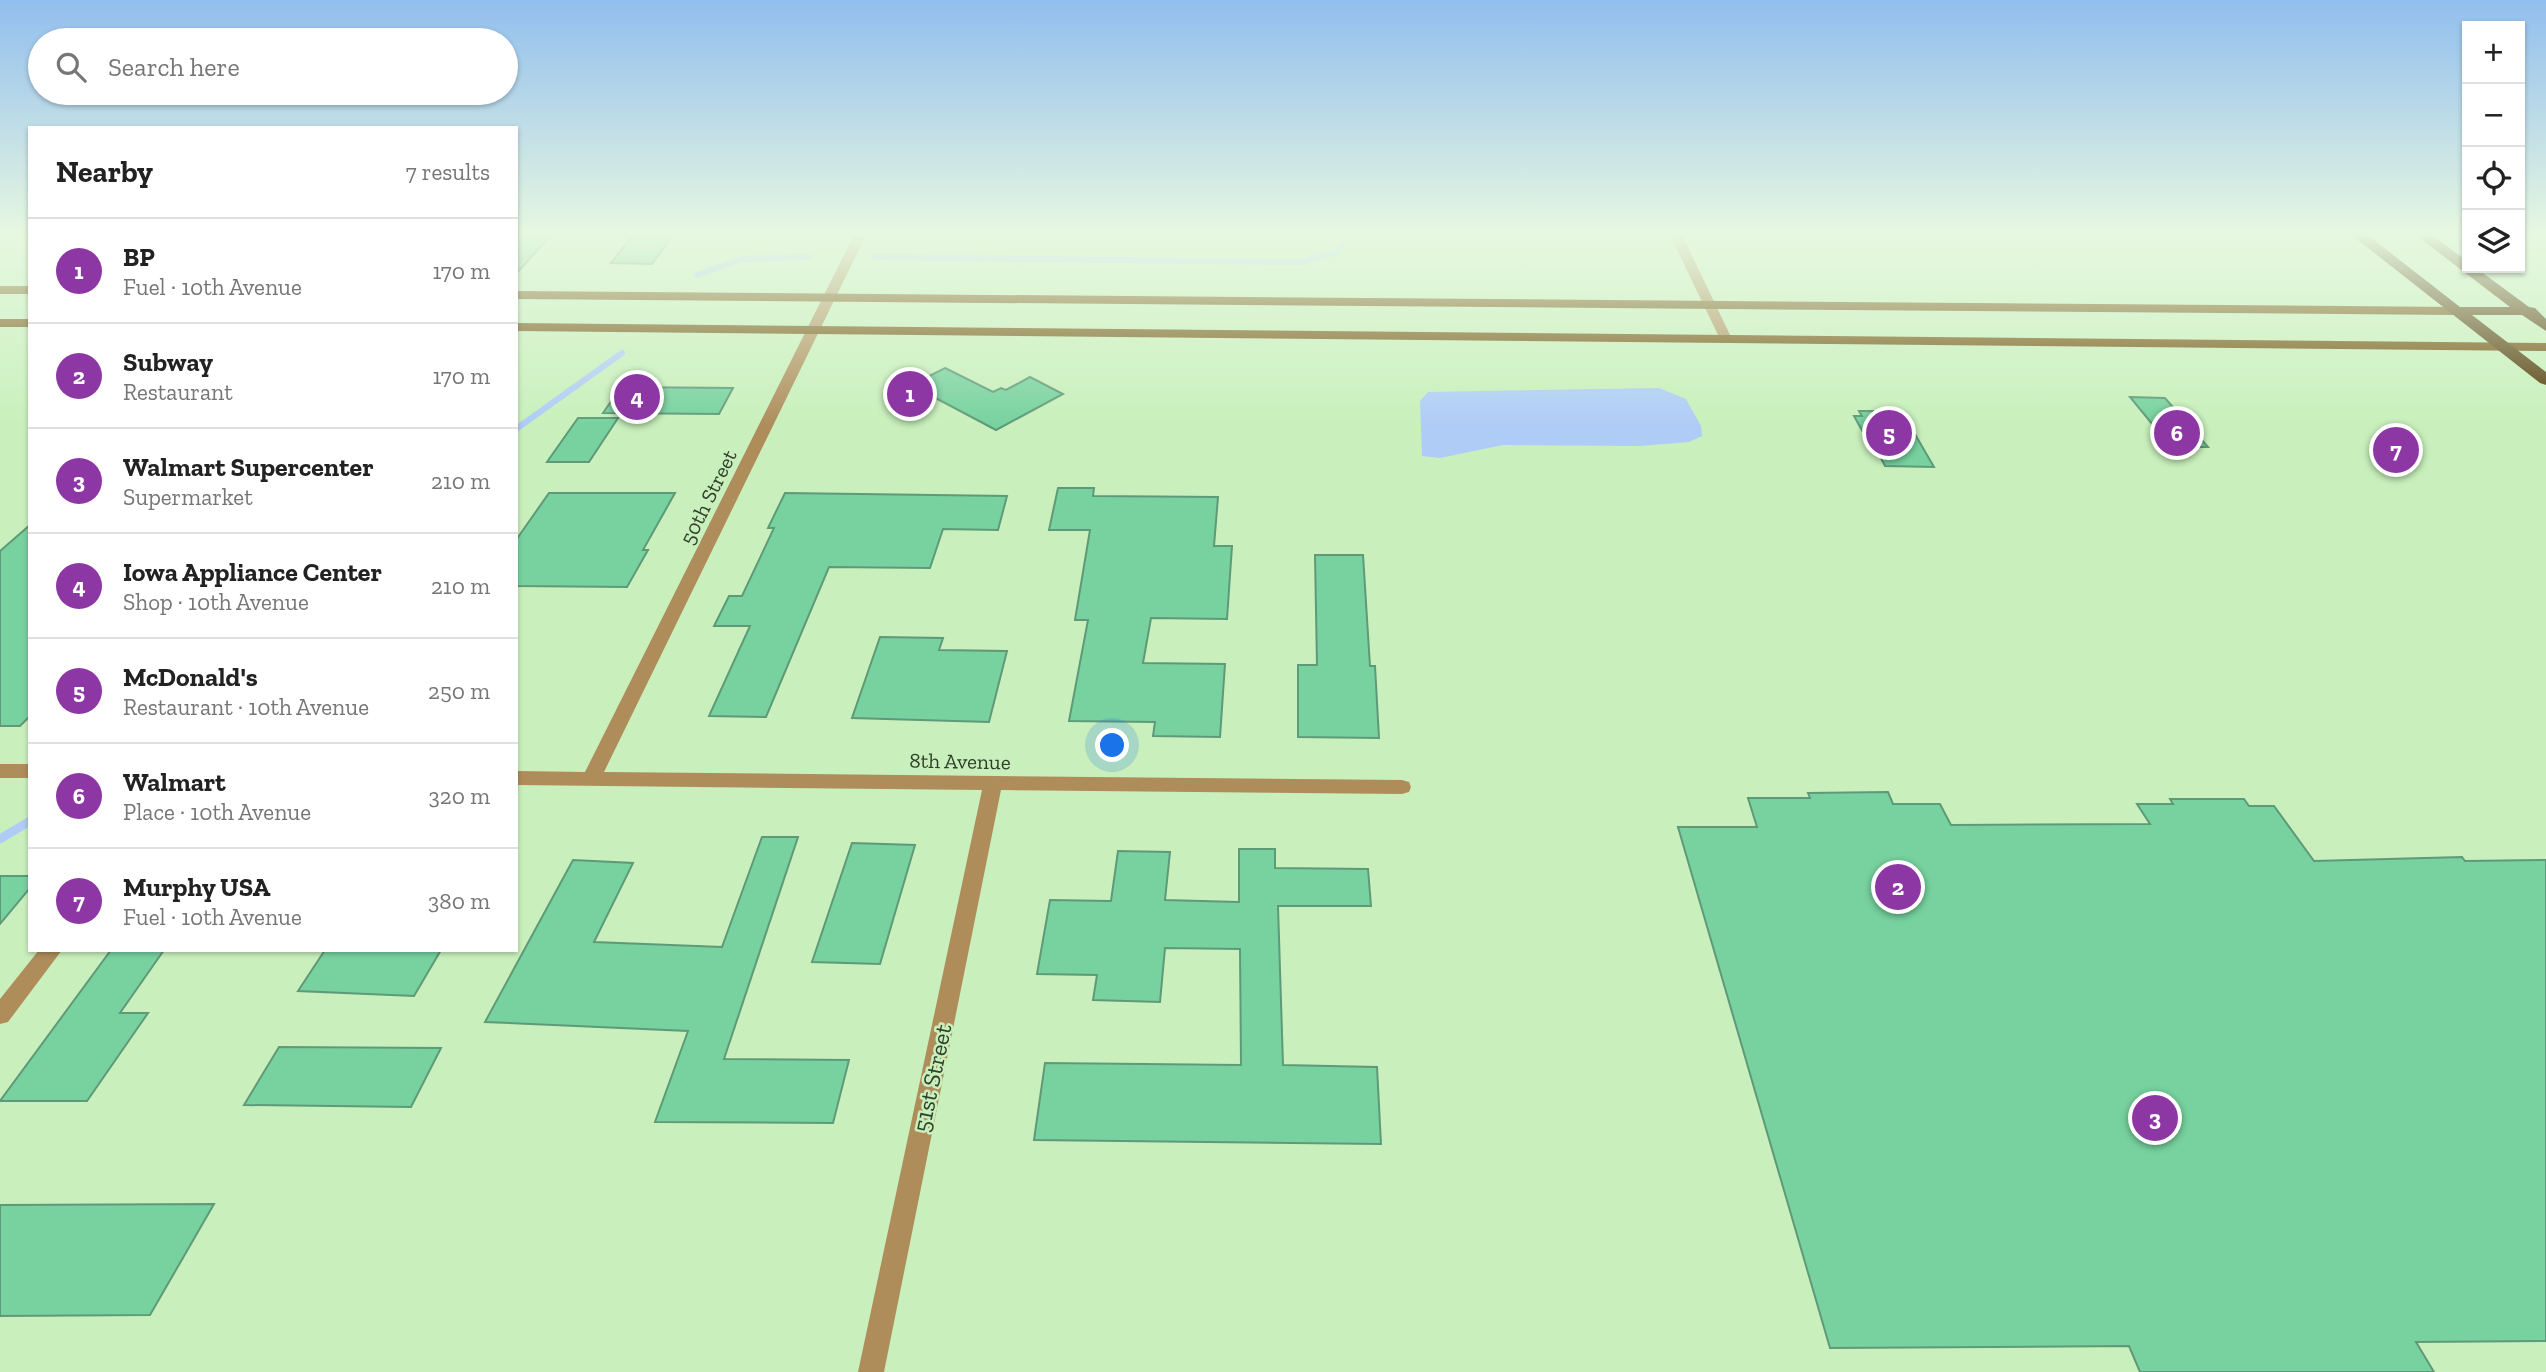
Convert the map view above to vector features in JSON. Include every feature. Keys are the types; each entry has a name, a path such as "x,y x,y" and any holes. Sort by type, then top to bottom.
{"highway":[{"path":"2438,297 2546,380"},
{"path":"2507,297 2546,326"},
{"path":"2456,311 2546,312"}],"main road":[{"path":"727,297 2456,311"},
{"path":"0,323 28,323"},
{"path":"518,327 2546,347"}],"street":[{"path":"1705,297 1726,340"},
{"name":"50th Street","path":"591,779 829,298"},
{"path":"0,771 28,771"},
{"name":"8th Avenue","path":"518,778 1402,787"},
{"name":"51st Street","path":"871,1372 993,784"},
{"path":"0,1015 49,952"}],"water":[{"path":"1659,388 1686,399 1701,426 1702,436 1689,442 1640,446 1503,445 1440,458 1422,456 1420,401 1428,392"}],"building":[{"path":"945,368 993,392 1001,388 1006,390 1030,377 1063,394 996,430 911,385"},
{"path":"621,387 733,388 719,414 603,413"},
{"path":"2130,397 2165,398 2208,447 2171,447"},
{"path":"1859,411 1897,411 1901,417 1905,417 1934,467 1885,466 1854,416 1862,416"},
{"path":"578,418 618,418 589,462 547,462"},
{"path":"1058,488 1094,488 1093,496 1218,497 1214,546 1232,546 1227,619 1151,618 1143,663 1225,664 1220,737 1153,736 1155,722 1069,721 1088,620 1075,620 1090,530 1049,530"},
{"path":"549,493 675,493 643,550 648,550 627,587 518,586 518,537"},
{"path":"785,493 1007,496 998,530 943,529 930,568 829,567 766,717 709,716 750,626 714,626 729,596 742,596 774,528 768,528"},
{"path":"28,527 28,718 20,726 0,726 0,551"},
{"path":"1315,555 1363,555 1370,666 1375,666 1379,738 1298,737 1298,665 1317,665"},
{"path":"880,637 943,638 939,650 1007,651 989,722 852,718"},
{"path":"1888,792 1893,804 1940,804 1951,825 2150,824 2137,804 2173,804 2170,799 2244,799 2249,806 2274,806 2314,861 2462,857 2465,861 2546,860 2546,1341 2416,1342 2434,1372 2140,1372 2129,1346 1830,1348 1678,827 1757,827 1748,798 1810,798 1808,793"},
{"path":"762,837 798,837 724,1059 849,1060 833,1123 655,1122 688,1031 485,1022 573,860 633,863 594,942 722,947"},
{"path":"852,843 915,845 880,964 812,962"},
{"path":"1239,849 1275,849 1275,868 1368,869 1371,906 1278,906 1283,1065 1377,1067 1381,1144 1034,1140 1045,1063 1241,1065 1240,949 1165,948 1160,1002 1093,1000 1097,975 1037,974 1050,900 1111,901 1118,851 1170,852 1165,900 1239,902"},
{"path":"0,876 28,876 28,890 0,924"},
{"path":"110,952 163,952 120,1013 148,1013 87,1101 0,1101"},
{"path":"324,952 440,952 414,996 298,991"},
{"path":"279,1047 441,1048 411,1107 244,1105"},
{"path":"214,1204 150,1315 0,1316 0,1205"}],"waterway":[{"path":"518,428 622,353"},
{"path":"0,839 28,822"}],"place":[{"name":"BP","path":"910,394"},
{"name":"Iowa Appliance Center","path":"637,397"},
{"name":"McDonald's","path":"1889,433"},
{"name":"Walmart","path":"2177,433"},
{"name":"Murphy USA","path":"2396,450"},
{"name":"Subway","path":"1898,887"},
{"name":"Walmart Supercenter","path":"2155,1118"}]}
